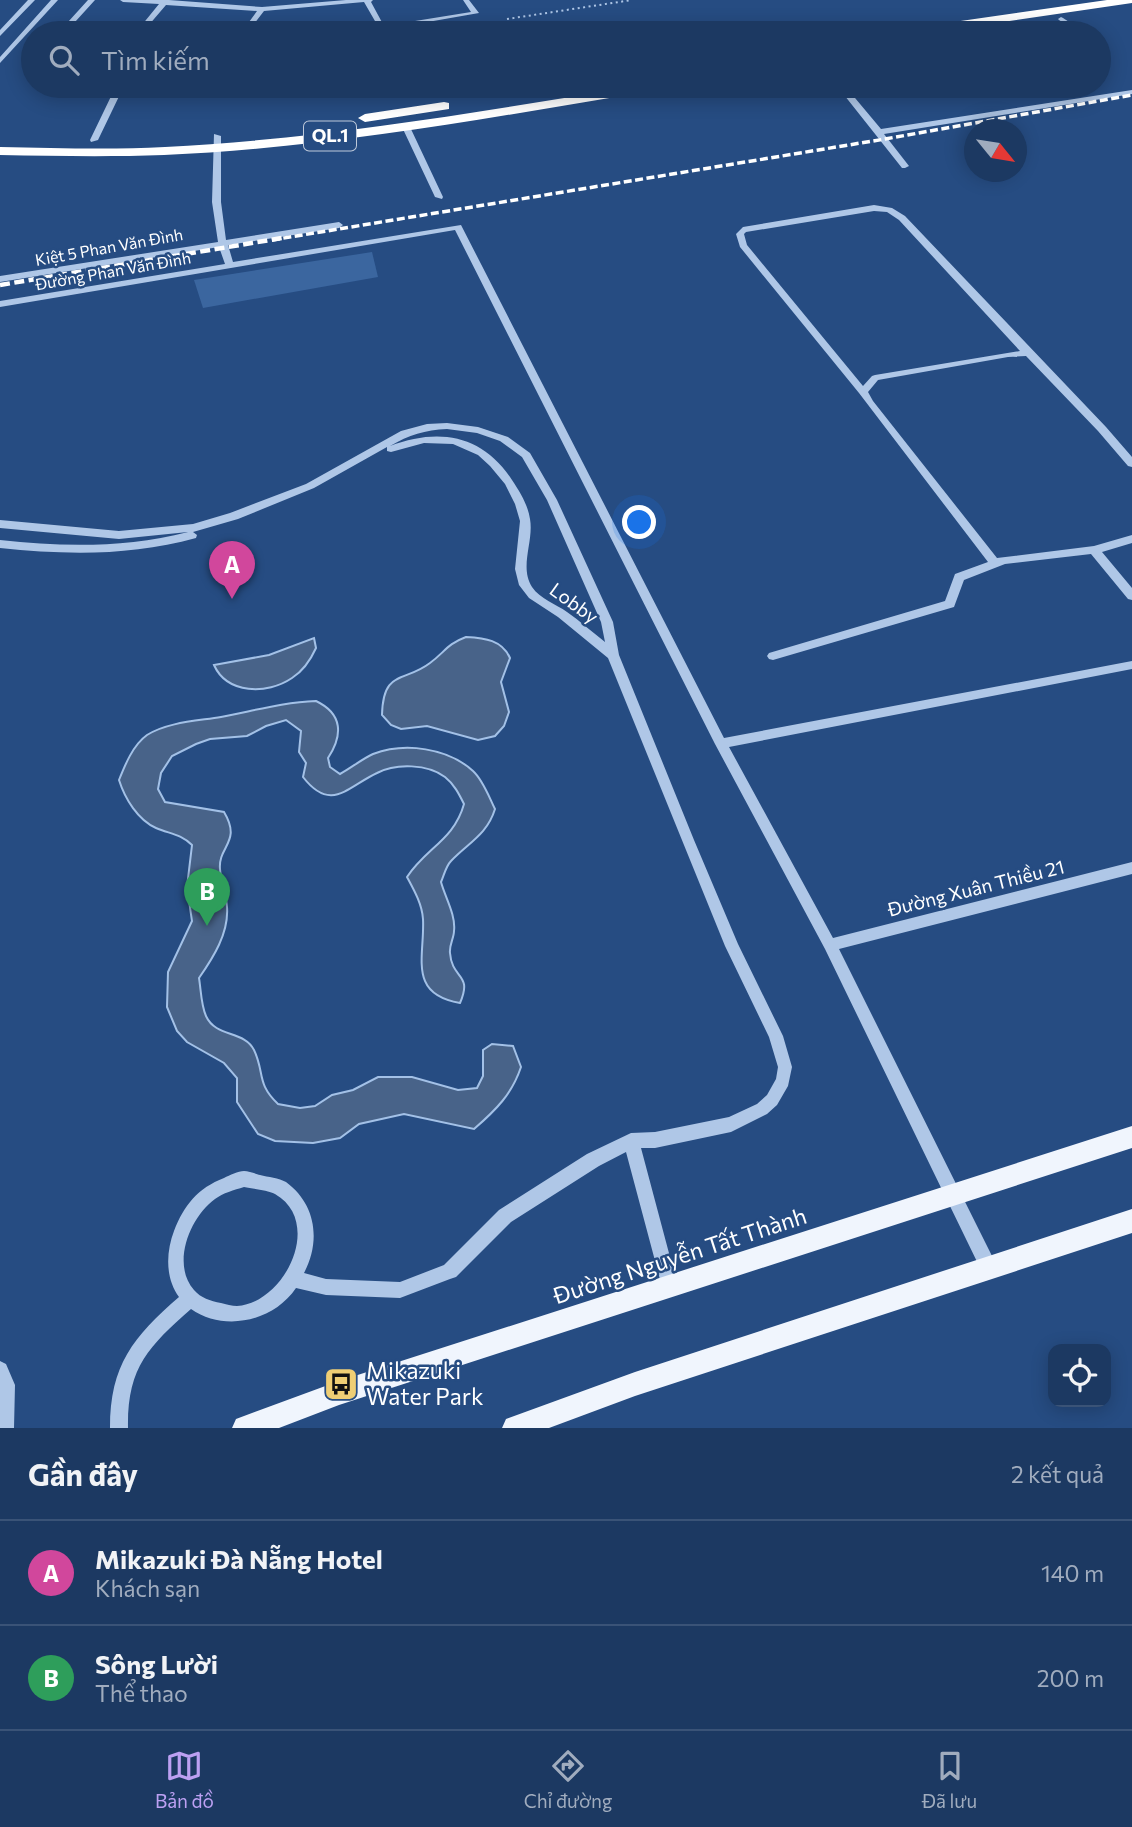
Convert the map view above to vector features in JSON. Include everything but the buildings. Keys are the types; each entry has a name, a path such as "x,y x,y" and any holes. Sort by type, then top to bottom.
{"highway":[{"path":"987,21 1131,0"},
{"path":"1052,21 1132,9"},
{"name":"QL.1","path":"0,151 120,154 486,98"},
{"name":"QL.1","path":"0,138 268,144 406,127 584,98"}],"main road":[{"name":"Đường Nguyễn Tất Thành","path":"245,1428 340,1393 951,1194 1132,1138"},
{"path":"515,1428 635,1384 1132,1221"}],"street":[{"path":"0,34 32,0"},
{"path":"36,21 55,0"},
{"path":"72,21 92,0"},
{"path":"124,0 262,9 369,0 379,21"},
{"path":"425,21 475,13 466,0"},
{"path":"148,21 165,1"},
{"path":"253,21 262,9"},
{"path":"0,61 21,38"},
{"path":"1111,95 1132,92"},
{"path":"94,139 114,98"},
{"path":"851,98 905,166"},
{"path":"878,132 1094,98"},
{"path":"406,127 439,197"},
{"path":"217,141 215,191 222,242 230,265 458,227 721,744 830,945 989,1268"},
{"path":"995,563 863,393 743,245 740,233 743,230 864,209 881,208 896,213 1102,429 1132,464"},
{"name":"Kiệt 5 Phan Văn Đình","path":"0,279 339,225"},
{"name":"Đường Phan Văn Đình","path":"0,304 230,265"},
{"path":"863,393 874,378 1008,354 1028,353"},
{"path":"0,524 119,535 193,528 234,516 310,486 405,433 427,427 447,426 478,430 504,439 526,455 552,500 607,622 613,655 732,946 776,1036 785,1067 783,1081 772,1100 747,1118 689,1133 631,1141 593,1160 505,1216 450,1272 400,1290 326,1287 293,1279"},
{"name":"Lobby","path":"0,544 108,551 154,545 287,505 321,490 405,443 435,439 467,443 487,457 502,473 519,501 526,533 520,567 524,583 530,592 565,615 613,655"},
{"path":"773,656 950,604 959,577 995,563 1094,550 1132,539"},
{"path":"1094,550 1132,596"},
{"path":"721,744 1132,665"},
{"name":"Đường Xuân Thiều 21","path":"830,945 1132,868"},
{"path":"631,1141 670,1287"},
{"path":"244,1179 264,1180 280,1186 293,1196 303,1211 307,1247 293,1279 276,1298 258,1309 239,1315 220,1315 201,1307 191,1298 177,1275 175,1255 179,1233 190,1213 205,1196 224,1185 244,1179"},
{"path":"119,1428 117,1403 130,1360 169,1317 191,1298"},
{"path":"0,1370 6,1385 5,1428"}],"path":[{"path":"507,19 632,0"}],"shaded area":[{"path":"372,252 378,277 203,308 194,280"},
{"path":"466,637 486,639 498,644 510,658 501,682 509,712 504,726 495,736 478,740 427,726 401,729 391,725 382,715 383,700 391,684 421,669 450,645"},
{"path":"314,638 316,648 303,668 282,684 271,687 248,689 238,686 220,675 214,665 269,655"},
{"path":"316,701 325,706 336,719 338,733 328,758 330,767 340,774 369,756 385,750 426,749 463,763 477,775 488,794 495,809 492,818 482,832 449,863 441,882 454,925 450,950 452,962 464,986 460,1003 443,998 432,991 426,982 422,972 422,913 407,877 454,827 464,804 456,789 448,780 430,769 402,766 377,773 339,794 322,794 303,777 306,763 299,752 301,731 286,720 247,736 210,739 196,744 172,756 161,773 158,789 165,802 224,812 231,830 220,861 227,907 223,936 199,978 204,1012 216,1028 244,1039 254,1050 267,1090 278,1104 300,1108 315,1106 332,1095 353,1090 378,1077 412,1077 458,1090 477,1088 483,1076 483,1050 492,1044 513,1046 521,1067 517,1077 502,1101 474,1129 404,1114 359,1124 340,1138 313,1143 275,1141 258,1134 237,1102 237,1078 224,1063 187,1042 177,1031 167,1007 168,972 192,921 187,887 192,845 179,836 149,824 133,808 119,780 127,762 142,739 164,727 280,705"}],"railway":[{"path":"272,240 885,139 1132,95"},
{"path":"0,285 282,238"}],"place":[{"name":"Mikazuki Đà Nẵng Hotel","path":"232,599"},
{"name":"Sông Lười","path":"207,926"},
{"name":"Mikazuki Water Park","path":"341,1384"}]}
